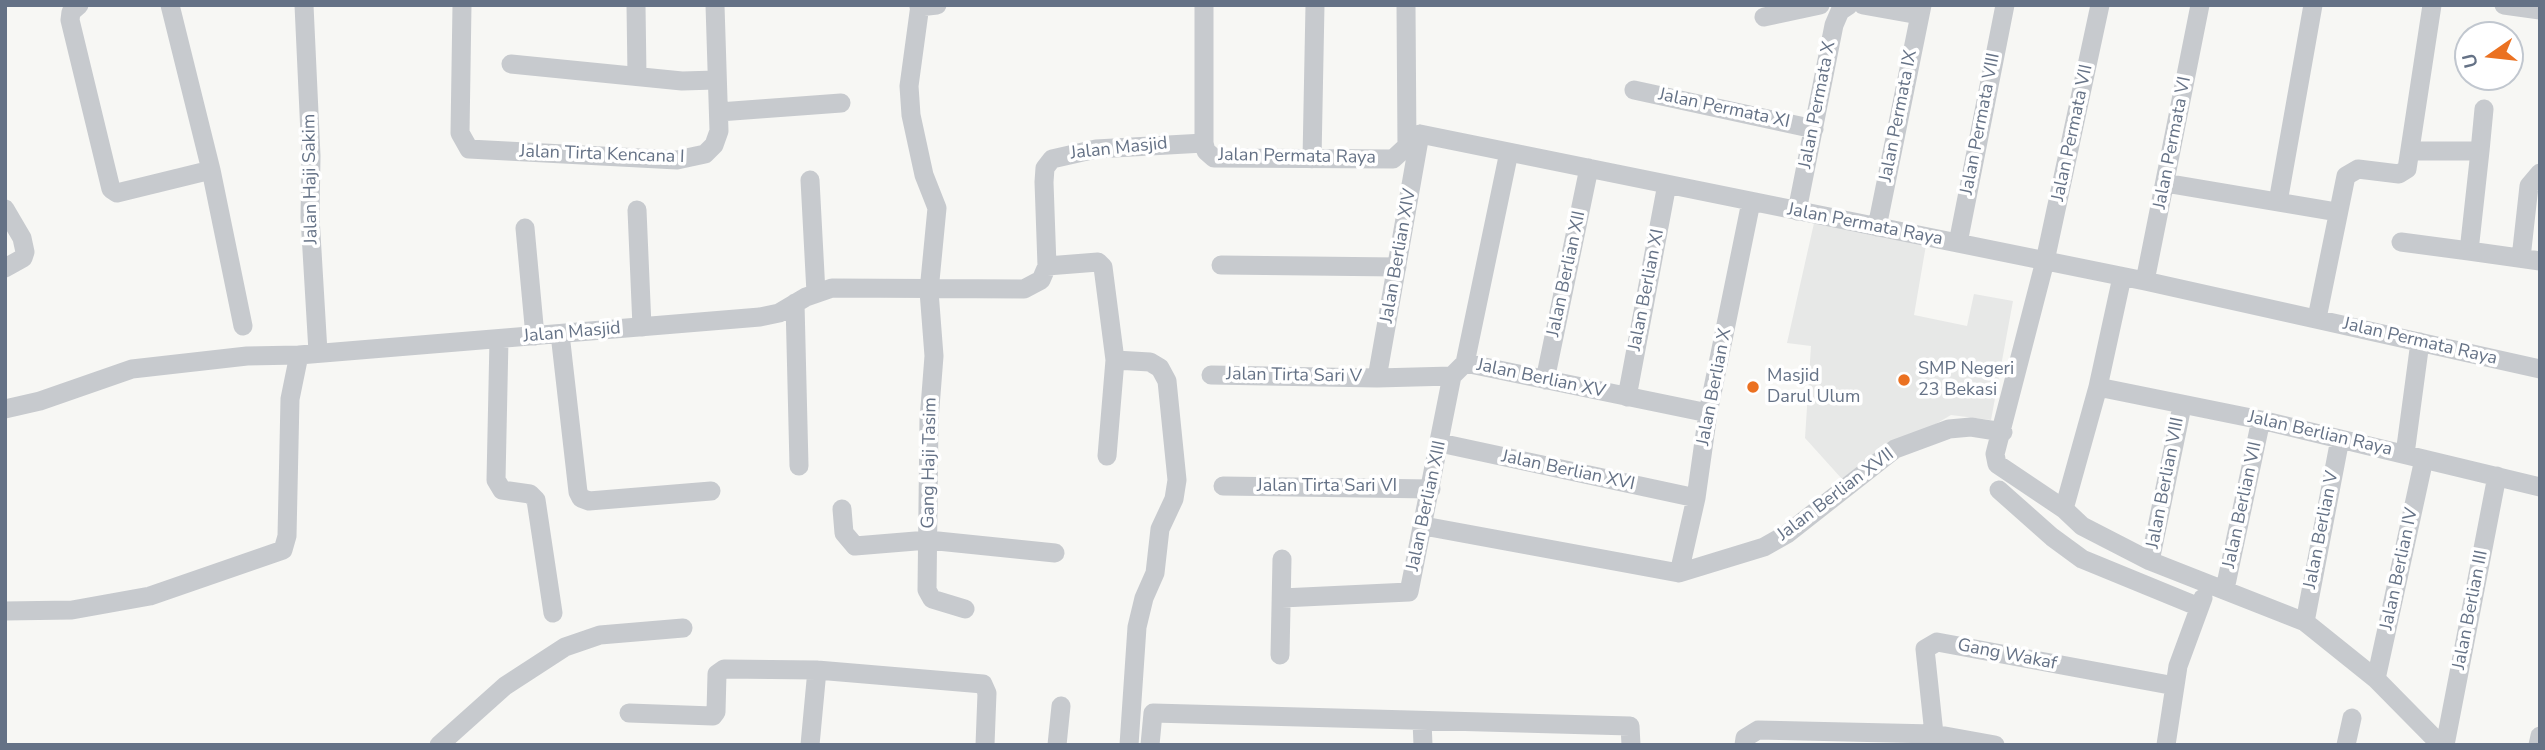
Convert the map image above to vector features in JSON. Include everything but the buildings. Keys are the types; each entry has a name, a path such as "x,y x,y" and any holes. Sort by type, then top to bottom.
{"street":[{"path":"170,5 211,170 243,326"},
{"name":"Jalan Haji Sakim","path":"303,5 318,352"},
{"name":"Jalan Tirta Kencana I","path":"462,5 460,133 469,149 687,160 705,154 714,145 719,131 715,5"},
{"path":"636,5 637,76"},
{"path":"1204,5 1204,142"},
{"path":"1312,159 1315,5"},
{"path":"1406,5 1407,149"},
{"path":"1764,17 1820,5"},
{"path":"1863,5 1920,10"},
{"name":"Jalan Permata VIII","path":"1958,243 2005,5"},
{"name":"Jalan Permata VII","path":"2064,509 1997,464 1995,454 2003,432 2045,261 2100,5"},
{"name":"Jalan Permata VI","path":"2145,281 2200,5"},
{"path":"2278,202 2313,5"},
{"path":"2317,318 2346,176 2358,169 2399,174 2407,169 2432,5"},
{"path":"2504,5 2540,10"},
{"path":"77,6 70,20 111,189 117,193 211,170"},
{"name":"Gang Haji Tasim","path":"925,6 909,86 911,115 921,163 937,208 929,291 934,356 929,421 928,594 932,599 965,610"},
{"name":"Jalan Permata X","path":"1797,211 1834,25 1841,7"},
{"name":"Jalan Permata IX","path":"1877,227 1920,10"},
{"path":"512,64 682,81 716,80"},
{"name":"Jalan Permata XI","path":"1634,90 1814,129"},
{"path":"719,113 841,103"},
{"path":"2469,251 2484,109"},
{"path":"1407,149 1420,134"},
{"name":"Jalan Permata Raya","path":"1420,134 2145,281 2540,369"},
{"name":"Jalan Berlian XIV","path":"1377,378 1420,134"},
{"name":"Jalan Masjid","path":"5,410 40,401 132,369 247,356 299,355 770,316 832,288 929,291 1024,289 1041,280 1046,266 1044,182 1045,168 1052,159 1096,149 1204,142"},
{"name":"Jalan Permata Raya","path":"1204,142 1206,151 1214,158 1393,159 1407,149"},
{"path":"2410,151 2480,151"},
{"name":"Jalan Berlian XIII","path":"1282,598 1409,592 1440,443 1509,152"},
{"name":"Jalan Berlian XII","path":"1545,380 1589,168"},
{"path":"2401,242 2531,260 2529,186 2540,173"},
{"path":"810,180 816,293"},
{"path":"2165,183 2337,212"},
{"name":"Jalan Berlian XI","path":"1627,397 1667,184"},
{"name":"Jalan Berlian X","path":"1679,573 1696,498 1708,413 1751,202"},
{"path":"5,209 22,238 25,252 23,258 5,268"},
{"path":"637,210 642,327"},
{"path":"525,228 536,336"},
{"path":"1046,266 1094,261 1102,267 1115,360 1107,456"},
{"path":"1221,265 1398,267"},
{"path":"2122,278 2098,387 2064,509 2082,526 2150,561 2305,622 2376,679 2443,745"},
{"path":"795,303 799,466"},
{"path":"560,334 578,492 581,498 589,501 711,491"},
{"path":"499,338 496,480 502,490 530,494 536,500 553,613"},
{"path":"2405,454 2420,342"},
{"path":"5,611 72,610 150,596 283,550 287,536 290,400 299,355"},
{"path":"1115,360 1150,362 1160,368 1167,381 1177,480 1174,499 1160,529 1155,573 1144,598 1137,627 1129,745"},
{"name":"Jalan Berlian XV","path":"1377,378 1459,369 1545,380 1708,413"},
{"name":"Jalan Tirta Sari V","path":"1211,375 1377,378"},
{"name":"Jalan Berlian Raya","path":"2098,387 2261,420 2540,487"},
{"name":"Jalan Berlian VIII","path":"2150,561 2182,406"},
{"name":"Jalan Berlian VII","path":"2166,745 2178,666 2199,607 2216,587 2261,420"},
{"name":"Jalan Berlian XVII","path":"1423,526 1679,573 1764,547 1895,449 1950,429 1971,427 2003,432"},
{"name":"Jalan Berlian V","path":"2305,622 2340,439"},
{"name":"Jalan Berlian XVI","path":"1440,443 1696,498"},
{"name":"Jalan Berlian IV","path":"2376,679 2424,459"},
{"name":"Jalan Berlian III","path":"2443,745 2497,476"},
{"name":"Jalan Tirta Sari VI","path":"1223,486 1431,489"},
{"path":"1999,490 2052,537 2082,559 2108,572 2199,607"},
{"path":"842,509 844,534 855,546 928,540 1055,553"},
{"path":"2082,526 2076,536 2108,572"},
{"path":"1280,654 1282,559"},
{"path":"439,745 505,686 565,647 600,635 683,628"},
{"name":"Gang Wakaf","path":"1934,734 1925,649 1937,642 2175,686"},
{"path":"810,745 817,670"},
{"path":"629,713 713,716 716,712 720,671 817,670 983,684 987,693 985,745"},
{"path":"1058,745 1061,706"},
{"path":"1150,745 1153,713 1630,726 1631,745"},
{"path":"2346,745 2352,718"},
{"path":"1422,721 1423,745"},
{"path":"1744,745 1745,738 1758,730 1934,734 1995,745"},
{"path":"2538,745 2540,736"}],"shaded area":[{"name":"SMP Negeri 23 Bekasi","path":"1814,223 1926,245 1914,315 1967,326 1974,294 2013,301 1991,420 1951,415 1842,479 1805,438 1811,346 1787,343"}],"place":[{"name":"SMP Negeri 23 Bekasi","path":"1904,380"},
{"name":"Masjid Darul Ulum","path":"1753,387"}]}
